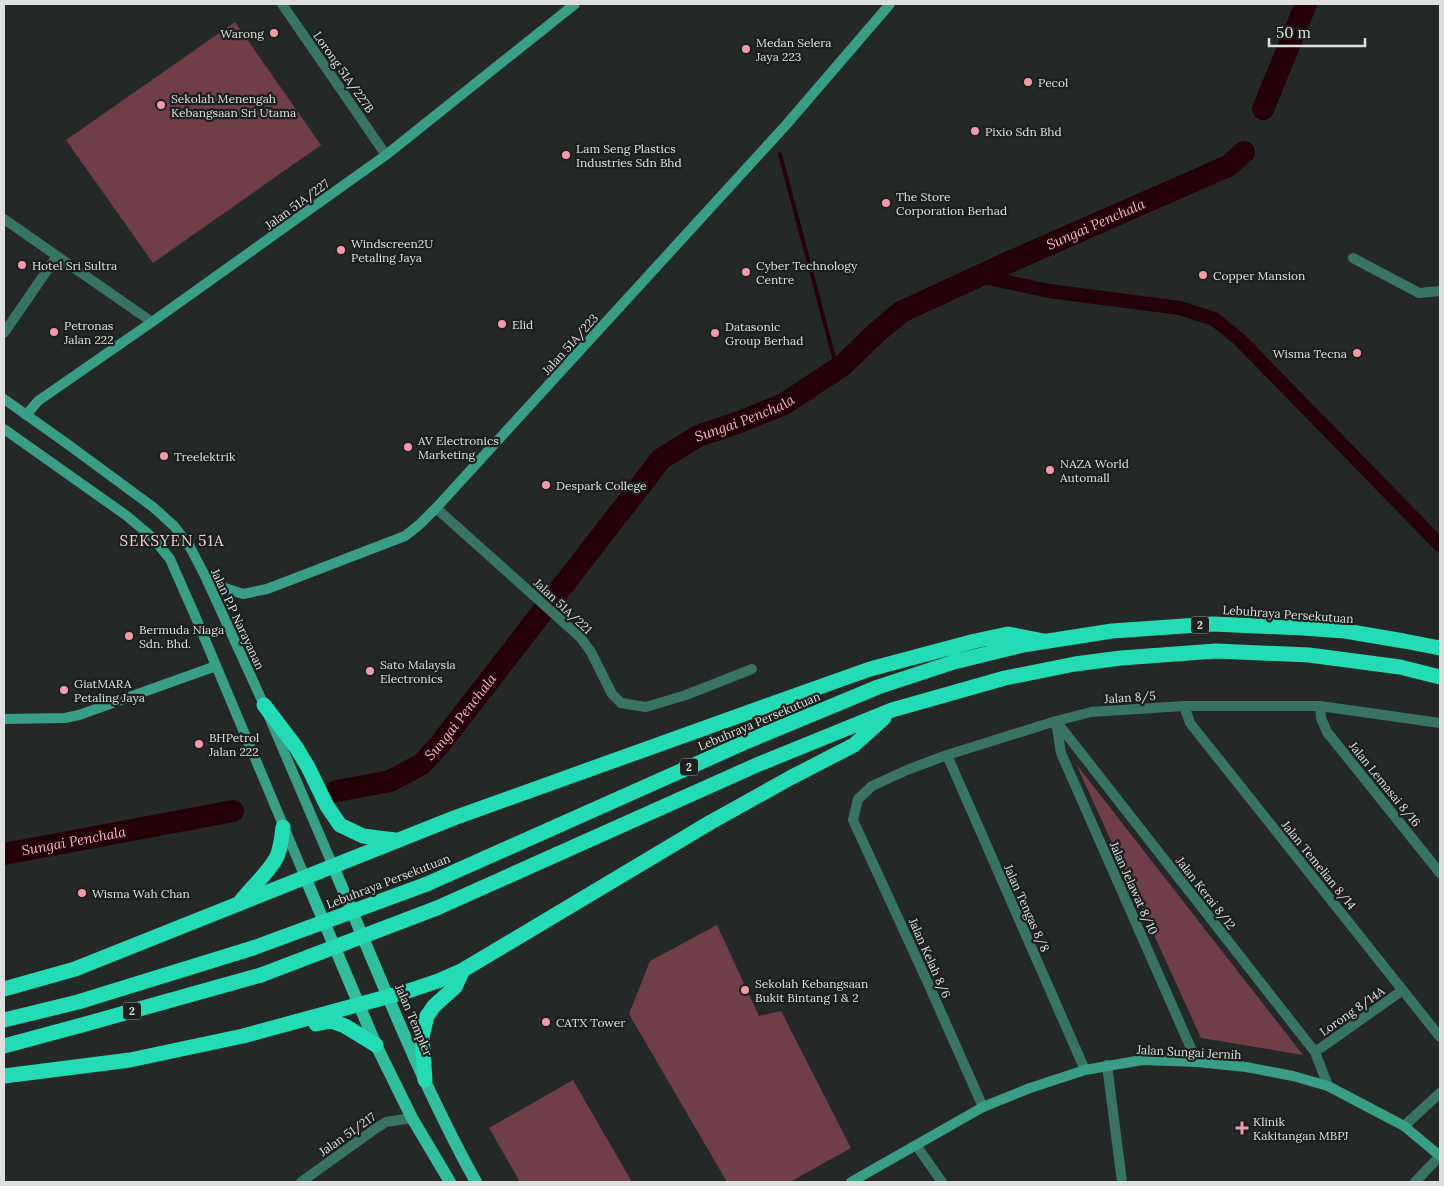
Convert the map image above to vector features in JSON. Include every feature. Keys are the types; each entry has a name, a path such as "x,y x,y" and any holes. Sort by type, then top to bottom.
{"highway":[{"name":"Lebuhraya Persekutuan","path":"4,1020 78,1002 253,948 427,884 748,741 878,687 954,662 1044,641 1112,631 1213,624 1345,631 1440,648"},
{"path":"4,988 75,969 454,818 870,669 1008,634 1044,641"},
{"name":"2","path":"4,1046 261,975 437,908 759,764 892,710 1006,678 1075,664 1121,658 1216,651 1309,655 1400,668 1440,677"},
{"path":"264,705 296,747 327,806 340,825 363,836 398,840"},
{"path":"243,1036 389,996 438,981 463,970 719,818 854,745 892,710"},
{"path":"241,902 278,856 283,826"},
{"path":"425,1080 422,1036 427,1016 434,1006 455,987 463,970"},
{"path":"4,1076 130,1060 243,1036 330,1021 345,1026 376,1045"}],"main road":[{"name":"Jalan Templer","path":"333,866 441,1116 476,1182"},
{"path":"305,877 376,1045 412,1118 450,1182"}],"street":[{"name":"Lorong 51A/227B","path":"282,4 386,155"},
{"name":"Jalan 51A/227","path":"26,415 38,401 386,155 575,4"},
{"name":"Jalan 51A/223","path":"205,576 225,588 243,594 267,589 405,536 419,525 779,132 890,4"},
{"path":"4,219 152,322"},
{"path":"4,333 57,256"},
{"path":"1353,258 1419,293 1440,291"},
{"name":"Jalan P.P Narayanan","path":"4,399 130,489 174,526 190,547 264,705 333,866"},
{"path":"4,429 127,516 153,538 170,559 305,877"},
{"name":"Jalan 51A/221","path":"436,508 580,636 591,652 612,694 621,703 646,707 686,695 752,669"},
{"path":"4,719 64,718 78,715 216,666"},
{"name":"Jalan 8/5","path":"854,820 858,799 872,786 907,770 947,755 1091,712 1184,706 1320,706 1440,723"},
{"name":"Jalan Temelian 8/14","path":"1184,706 1190,723 1440,1037"},
{"name":"Jalan Lemasai 8/16","path":"1320,706 1321,718 1327,732 1440,873"},
{"name":"Jalan Kerai 8/12","path":"1056,721 1315,1052 1328,1086"},
{"name":"Jalan Jelawat 8/10","path":"1056,721 1061,753 1197,1062"},
{"name":"Jalan Tengas 8/8","path":"947,755 1085,1070"},
{"name":"Jalan Kelah 8/6","path":"854,820 983,1107"},
{"name":"Lorong 8/14A","path":"1315,1052 1403,990"},
{"name":"Jalan Sungai Jernih","path":"851,1182 983,1107 1030,1088 1085,1070 1142,1060 1246,1066 1328,1086 1404,1126 1440,1156"},
{"path":"1107,1065 1122,1182"},
{"path":"1404,1126 1440,1093"},
{"name":"Jalan 51/217","path":"301,1182 386,1122 412,1118"},
{"path":"916,1145 942,1182"},
{"path":"1415,1182 1440,1156"}],"shaded area":[{"path":"235,22 321,145 153,263 66,140"},
{"path":"1076,764 1303,1055 1201,1038"},
{"path":"717,925 759,1016 781,1011 851,1148 790,1182 727,1182 629,1014 650,961"},
{"path":"573,1080 632,1182 520,1182 489,1128"}],"waterway":[{"name":"Sungai Penchala","path":"1263,109 1306,4"},
{"name":"Sungai Penchala","path":"337,791 390,781 422,764 440,744 661,459 698,436 784,404 843,365 901,312 1007,263 1228,166 1244,152"},
{"path":"780,154 837,369"},
{"path":"979,276 1049,291 1180,308 1214,319 1239,339 1440,545"},
{"name":"Sungai Penchala","path":"4,854 233,811"}],"place":[{"name":"Warong","path":"274,33"},
{"name":"Medan Selera Jaya 223","path":"746,49"},
{"name":"Pecol","path":"1028,82"},
{"name":"Sekolah Menengah Kebangsaan Sri Utama","path":"161,105"},
{"name":"Pixio Sdn Bhd","path":"975,131"},
{"name":"Lam Seng Plastics Industries Sdn Bhd","path":"566,155"},
{"name":"The Store Corporation Berhad","path":"886,203"},
{"name":"Windscreen2U Petaling Jaya","path":"341,250"},
{"name":"Hotel Sri Sultra","path":"22,265"},
{"name":"Cyber Technology Centre","path":"746,272"},
{"name":"Copper Mansion","path":"1203,275"},
{"name":"Elid","path":"502,324"},
{"name":"Petronas Jalan 222","path":"54,332"},
{"name":"Datasonic Group Berhad","path":"715,333"},
{"name":"Wisma Tecna","path":"1357,353"},
{"name":"AV Electronics Marketing","path":"408,447"},
{"name":"Treelektrik","path":"164,456"},
{"name":"NAZA World Automall","path":"1050,470"},
{"name":"Despark College","path":"546,485"},
{"name":"Bermuda Niaga Sdn. Bhd.","path":"129,636"},
{"name":"Sato Malaysia Electronics","path":"370,671"},
{"name":"GiatMARA Petaling Jaya","path":"64,690"},
{"name":"BHPetrol Jalan 222","path":"199,744"},
{"name":"Wisma Wah Chan","path":"82,893"},
{"name":"Sekolah Kebangsaan Bukit Bintang 1 & 2","path":"745,990"},
{"name":"CATX Tower","path":"546,1022"},
{"name":"Klinik Kakitangan MBPJ","path":"1242,1128"}],"district":[{"name":"SEKSYEN 51A","path":"172,540"}]}
